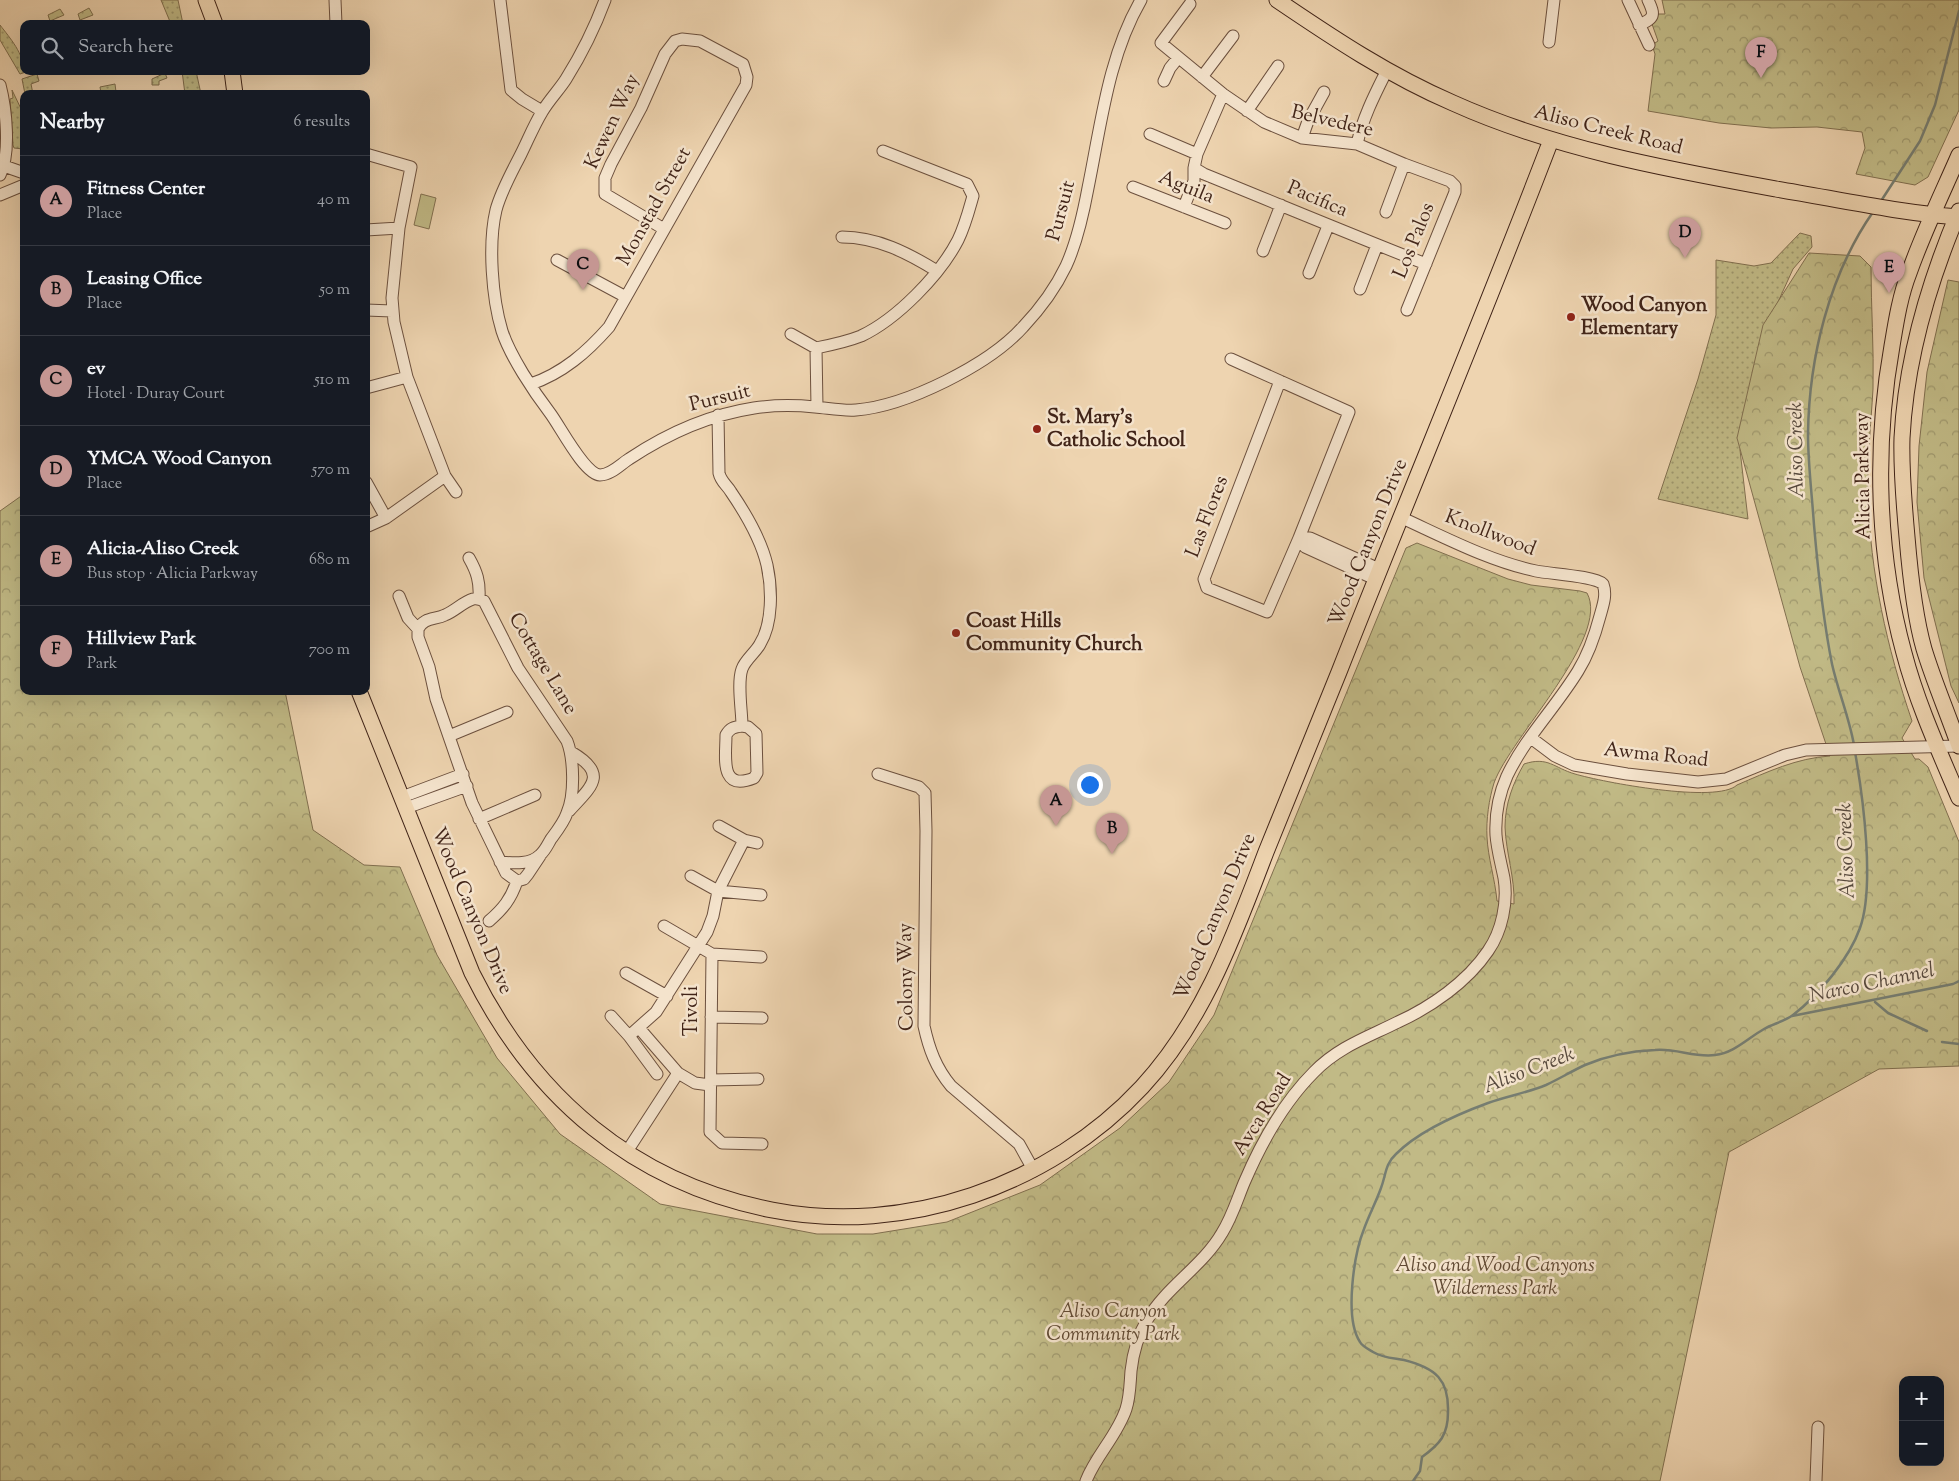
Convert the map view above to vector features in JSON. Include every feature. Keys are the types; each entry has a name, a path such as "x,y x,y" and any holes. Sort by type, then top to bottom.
{"main road":[{"path":"206,0 214,20"},
{"name":"Aliso Creek Road","path":"1277,0 1335,39 1387,70 1452,103 1552,140 1638,162 1846,201 1925,214 1958,215"},
{"path":"233,75 234,90"},
{"name":"Wood Canyon Drive","path":"361,695 472,973 489,1008 530,1066 566,1106 626,1153 684,1183 721,1197 758,1208 792,1214 838,1218 875,1216 923,1209 974,1195 1034,1170 1077,1143 1112,1116 1141,1089 1190,1026 1216,976 1552,140"},
{"name":"Alicia Parkway","path":"1959,155 1925,214 1908,274 1896,321 1885,384 1880,445 1881,503 1888,580 1903,653 1937,747 1959,798"},
{"name":"Alicia Parkway","path":"1958,215 1936,266 1919,322 1906,387 1902,440 1904,500 1910,577 1924,648 1959,746"}],"street":[{"path":"335,0 336,20"},
{"path":"500,0 511,90 542,111"},
{"name":"Pursuit","path":"605,0 567,78 542,111 496,208 493,235 493,273 502,332 531,384 585,465 591,472 600,475 610,473 634,456 678,430 718,415 756,408 786,406 855,410 888,403 921,392 991,356 1021,331 1046,300 1066,266 1080,226 1112,69 1122,38 1141,0"},
{"path":"1549,42 1554,0"},
{"path":"1628,0 1648,45"},
{"path":"1639,25 1652,17 1652,9 1648,0"},
{"name":"Belvedere","path":"1190,4 1161,43 1223,94 1247,111 1264,122 1302,138 1356,144 1450,182 1454,186"},
{"path":"1202,77 1233,36"},
{"name":"Monstad Street","path":"531,384 549,378 571,364 593,346 609,327 746,85 746,70 742,64 700,41 682,39"},
{"name":"Kewen Way","path":"664,228 605,194 605,178 641,108 665,54 670,46 682,39"},
{"path":"1164,81 1170,68 1178,58"},
{"path":"1247,111 1278,66"},
{"path":"1356,144 1367,109 1387,70"},
{"path":"0,85 6,155 2,171 20,173"},
{"path":"1302,138 1308,121 1324,92"},
{"path":"1184,207 1194,181 1197,154 1223,94"},
{"path":"1150,134 1197,154"},
{"path":"791,334 816,348 854,338 883,323 913,297 937,271 958,240 973,196 967,184 883,151"},
{"path":"370,155 411,167 399,228 392,311 407,377 445,476 456,492"},
{"path":"1386,212 1404,164"},
{"name":"Pacifica","path":"1194,168 1204,174 1328,226 1426,264"},
{"name":"Los Palos","path":"1407,310 1455,192 1454,186"},
{"path":"0,195 20,187"},
{"name":"Aguila","path":"1133,187 1225,223"},
{"path":"1263,251 1281,205"},
{"path":"1309,272 1328,226"},
{"path":"370,230 399,228"},
{"path":"842,236 858,236 911,254 937,271"},
{"path":"1360,289 1377,245"},
{"path":"557,260 626,297"},
{"path":"370,310 392,311"},
{"path":"816,348 817,407"},
{"name":"Las Flores","path":"1231,359 1280,381 1349,412 1299,538 1267,612 1208,588 1204,579 1280,381"},
{"path":"370,387 407,377"},
{"path":"718,415 719,474 758,539 767,565 769,582 769,608 766,633 760,645 742,668 742,726"},
{"path":"370,524 386,518 445,476"},
{"path":"370,493 386,518"},
{"name":"Knollwood","path":"1400,518 1497,560 1523,568 1601,582 1606,590 1598,623 1583,661 1531,738"},
{"path":"1299,538 1310,538 1377,574"},
{"path":"469,558 478,574 480,585 479,598 470,600 451,613 425,620 418,629 418,637 429,667 436,699 479,819 506,873 517,881"},
{"path":"399,596 408,618 418,629"},
{"name":"Cottage Lane","path":"479,598 484,601 518,668 567,741 571,752 572,765 568,812"},
{"path":"449,736 507,712"},
{"path":"742,726 748,727 756,734 757,773 754,778 738,781 731,778 726,772 726,735 729,730 742,726"},
{"name":"Awma Road","path":"1531,738 1556,756 1574,765 1627,774 1698,782 1726,780 1785,755 1806,750 1959,746"},
{"name":"Avca Road","path":"1086,1481 1099,1455 1120,1424 1125,1411 1136,1347 1146,1321 1162,1299 1200,1262 1222,1233 1268,1135 1298,1091 1315,1071 1339,1051 1361,1038 1415,1014 1448,990 1478,964 1494,941 1503,909 1505,891 1496,837 1499,799 1511,770 1531,738"},
{"name":"Cottage Lane","path":"489,921 508,903 517,881 524,879 528,874 568,812 592,784 594,775 592,768 586,761 571,752"},
{"path":"404,803 463,774"},
{"name":"Colony Way","path":"878,774 920,787 925,793 924,1026 931,1053 943,1076 951,1086 1019,1144 1034,1170"},
{"path":"404,803 467,786"},
{"path":"479,819 535,795"},
{"path":"719,826 744,840 757,843"},
{"name":"Tivoli","path":"629,1036 656,1012 699,945 713,916 718,891 744,840"},
{"path":"500,862 514,864 540,856"},
{"path":"691,876 718,891 761,895"},
{"path":"664,926 712,954 761,957"},
{"name":"Tivoli","path":"712,954 710,1132 722,1142 762,1144"},
{"path":"626,973 667,996"},
{"path":"611,1016 629,1036 657,1074"},
{"path":"711,1017 762,1018"},
{"name":"Tivoli","path":"639,1028 678,1073 695,1083 711,1082"},
{"path":"626,1153 678,1073"},
{"path":"711,1082 758,1079"},
{"path":"1816,1481 1818,1427"}],"green space":[{"path":"161,0 178,0 182,20 169,20"},
{"path":"1662,0 1959,0 1959,110 1928,177 1915,185 1856,174 1865,148 1862,132 1817,127 1771,128 1719,123 1648,111 1655,54 1652,45 1658,41 1652,24 1658,14 1665,14"},
{"path":"89,8 93,15 80,20 78,14"},
{"path":"60,9 64,15 50,20 48,15"},
{"path":"0,25 20,54 20,74 0,40"},
{"path":"37,75 39,81 31,84 32,90 24,90 22,79"},
{"path":"161,75 166,75 167,78 159,81 159,85 152,85 152,79"},
{"path":"183,75 197,75 200,90 184,90"},
{"path":"115,84 116,90 100,90 100,87"},
{"path":"12,90 20,107 20,149 14,148 13,145 10,99 13,98"},
{"path":"421,194 436,198 429,229 414,225"},
{"path":"1800,233 1811,236 1812,247 1793,269 1768,324 1740,450 1748,519 1658,499 1698,379 1716,315 1716,260 1754,266 1771,263"},
{"path":"1809,253 1860,256 1871,267 1873,389 1868,482 1872,553 1881,610 1895,666 1912,721 1902,738 1915,759 1919,759 1928,767 1959,842 1959,1066 1879,1069 1729,1152 1660,1481 0,1481 0,511 20,497 20,695 286,695 313,830 364,865 400,867 437,955 497,1058 560,1134 660,1204 817,1234 873,1234 947,1222 1040,1185 1120,1128 1169,1082 1214,1015 1406,548 1417,543 1508,579 1531,585 1587,593 1591,612 1585,635 1556,688 1519,741 1494,783 1488,810 1487,830 1497,901 1514,904 1505,818 1510,794 1524,764 1539,761 1545,762 1575,774 1659,790 1707,792 1725,790 1794,763 1830,756 1800,667 1737,438 1763,325"},
{"path":"1948,280 1959,282 1959,703 1951,686 1924,578 1917,502 1919,446 1927,372"}],"waterway":[{"name":"Aliso Creek","path":"1881,201 1920,141 1935,105 1959,11"},
{"name":"Aliso Creek","path":"1854,745 1832,664 1821,595 1809,468 1809,405 1817,347 1833,290 1844,263 1873,212"},
{"name":"Aliso Creek","path":"1413,1481 1420,1471 1422,1457 1434,1448 1445,1433 1448,1420 1446,1392 1438,1377 1425,1367 1404,1360 1381,1356 1364,1346 1355,1331 1352,1318 1352,1286 1360,1240 1392,1158 1416,1138 1464,1112 1546,1085 1593,1062 1620,1054 1655,1050 1670,1050 1708,1056 1722,1054 1764,1029 1790,1017 1803,1007 1823,987 1849,952 1860,928 1864,910 1867,889 1866,841 1855,752"},
{"name":"Narco Channel","path":"1792,1016 1953,984 1959,981"},
{"path":"1875,1002 1888,1013 1927,1031"},
{"path":"1942,1042 1959,1044"}],"place":[{"name":"Hillview Park","path":"1761,78"},
{"name":"YMCA Wood Canyon","path":"1685,258"},
{"name":"ev","path":"583,290"},
{"name":"Alicia-Aliso Creek","path":"1889,293"},
{"name":"Wood Canyon Elementary","path":"1571,317"},
{"name":"St. Mary's Catholic School","path":"1037,429"},
{"name":"Coast Hills Community Church","path":"956,633"},
{"name":"Fitness Center","path":"1056,826"},
{"name":"Leasing Office","path":"1112,854"}],"park label":[{"name":"Aliso and Wood Canyons Wilderness Park","path":"1495,1278"},
{"name":"Aliso Canyon Community Park","path":"1113,1324"}]}
